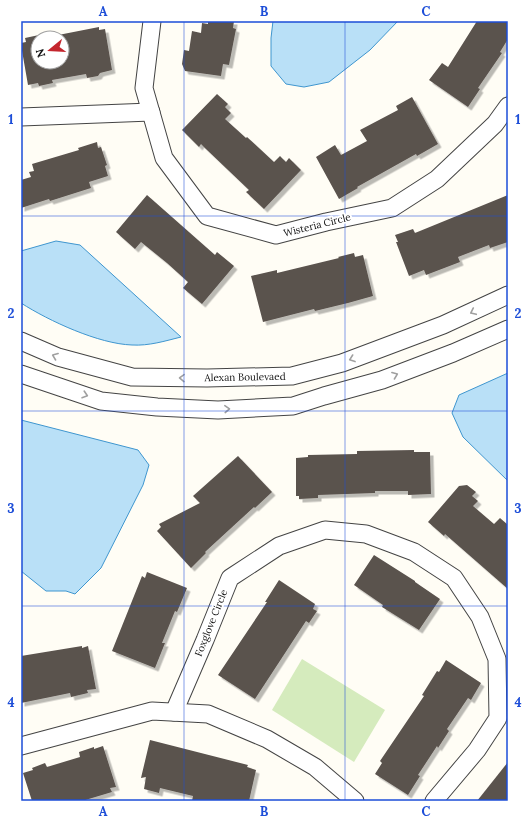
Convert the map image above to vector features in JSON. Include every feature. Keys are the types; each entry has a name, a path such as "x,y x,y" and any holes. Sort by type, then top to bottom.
{"street":[{"name":"Wisteria Circle","path":"152,21 144,88 164,158 207,216 276,235 326,222 392,208 437,179 495,124 508,106"},
{"path":"21,117 151,112"},
{"name":"Alexan Boulevaed","path":"21,341 58,357 132,377 207,378 292,376 342,363 436,328 508,296"},
{"path":"21,374 101,400 157,407 218,410 293,406 382,380 453,353 508,329"},
{"name":"Foxglove Circle","path":"174,712 230,578 279,546 325,530 366,534 414,552 454,578 480,617 497,658 498,718 477,750 434,801"},
{"path":"21,746 152,711 208,714 267,739 315,768 355,801"}],"green space":[{"path":"302,659 385,710 354,762 272,710"}],"water":[{"path":"273,21 398,21 370,50 329,82 304,87 286,84 271,66 271,38"},
{"path":"56,241 80,245 181,337 145,345 119,344 90,336 60,324 21,303 21,251"},
{"path":"508,373 508,481 463,437 452,413 459,395"},
{"path":"21,420 138,450 149,465 143,485 101,568 75,594 66,591 46,591 21,571"}],"building":[{"path":"208,21 234,21 233,28 236,29 229,65 223,64 221,76 185,71 182,64 184,50 189,51 192,31 201,33 202,23 208,24"},
{"path":"477,21 508,21 508,39 500,52 502,53 478,88 480,89 468,107 429,80 442,63 448,67"},
{"path":"99,27 99,30 105,29 112,70 100,73 98,76 87,78 86,74 52,80 53,83 39,86 38,83 28,85 21,45 21,43 26,42 25,38 30,37 30,70 70,70 70,33"},
{"path":"217,94 228,104 225,107 231,113 225,119 246,138 247,137 274,162 280,156 286,162 289,158 301,170 264,209 246,192 249,190 201,144 199,147 182,130"},
{"path":"412,97 438,144 417,156 416,154 357,187 358,188 339,199 316,157 335,145 341,155 367,141 360,130 398,110 396,106"},
{"path":"97,142 98,148 101,147 107,165 105,166 108,176 89,182 91,188 50,201 49,199 21,208 21,180 31,177 29,172 34,171 32,164 79,150 78,148"},
{"path":"147,195 215,255 217,252 234,266 202,304 183,288 188,282 167,263 141,242 135,249 116,232"},
{"path":"508,195 508,242 490,248 489,245 458,257 460,262 426,275 424,270 409,276 396,242 398,242 395,235 413,229 415,233"},
{"path":"354,253 355,257 363,255 373,296 315,311 314,309 263,322 251,276 277,270 277,273"},
{"path":"414,450 414,452 430,452 431,494 408,495 408,491 375,491 375,493 318,495 318,498 299,499 299,496 296,496 296,458 308,457 308,455 357,454 357,451"},
{"path":"238,456 272,492 205,552 206,553 191,568 157,531 161,527 159,524 200,503 193,496"},
{"path":"467,485 476,492 472,496 478,501 473,506 494,524 500,518 508,525 508,589 445,534 444,536 428,522 459,486"},
{"path":"374,555 440,599 419,630 382,607 383,605 354,585"},
{"path":"147,572 187,588 177,612 175,611 162,643 165,643 155,668 112,651 142,576 145,578"},
{"path":"279,580 315,604 313,609 317,611 309,623 306,621 255,699 218,675 267,602 265,602"},
{"path":"82,646 82,648 88,646 96,689 87,690 88,693 71,697 70,693 21,703 21,656"},
{"path":"446,660 481,683 471,700 468,698 447,729 449,731 418,775 420,776 408,795 375,774 382,763 380,761 424,696 422,695 437,671 439,672"},
{"path":"150,740 248,765 247,767 256,770 249,801 192,801 193,796 160,788 159,793 144,789 146,777 141,778"},
{"path":"103,746 116,787 110,788 112,792 82,801 32,801 23,773 33,770 32,768 45,763 47,767 80,757 79,752 94,747 94,749"},
{"path":"508,762 508,801 477,801"}]}
